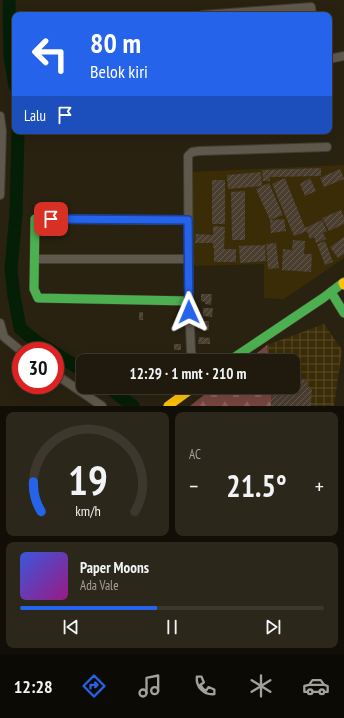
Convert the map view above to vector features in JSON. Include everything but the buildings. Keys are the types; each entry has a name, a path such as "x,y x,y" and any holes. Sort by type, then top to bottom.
{"main road":[{"path":"188,220 36,219 34,221 34,290 38,298 189,301"},
{"path":"240,354 344,283"},
{"path":"331,292 340,299 344,313"},
{"path":"283,325 305,312 340,299"},
{"path":"168,406 184,394"}],"street":[{"path":"247,12 311,7 312,12"},
{"path":"332,58 344,56"},
{"path":"0,116 2,131 0,195"},
{"path":"192,354 190,344 189,301 188,156 192,152 327,147"},
{"path":"35,259 189,259"},
{"path":"0,323 4,337 12,344"},
{"path":"64,380 102,406"}],"shaded area":[{"path":"344,165 344,258 284,299 264,298 264,264 193,266 190,172"},
{"path":"324,324 342,350 334,406 271,406 271,394 300,394 300,354 268,354 267,345"}],"green space":[{"path":"267,345 268,354 256,354"},
{"path":"205,394 271,394 271,406 190,406"}],"waterway":[{"path":"9,0 10,57 12,69"},
{"path":"18,134 16,213 11,269 20,328 37,342"},
{"path":"64,359 76,366"},
{"path":"117,394 133,406"}],"traffic: fast":[{"path":"188,220 35,219 34,289 38,298 189,301"},
{"path":"239,354 323,298 344,282"},
{"path":"331,292 344,313"}],"traffic: slow":[{"path":"168,406 184,394"}],"route":[{"path":"51,219 188,220 189,312"}]}
